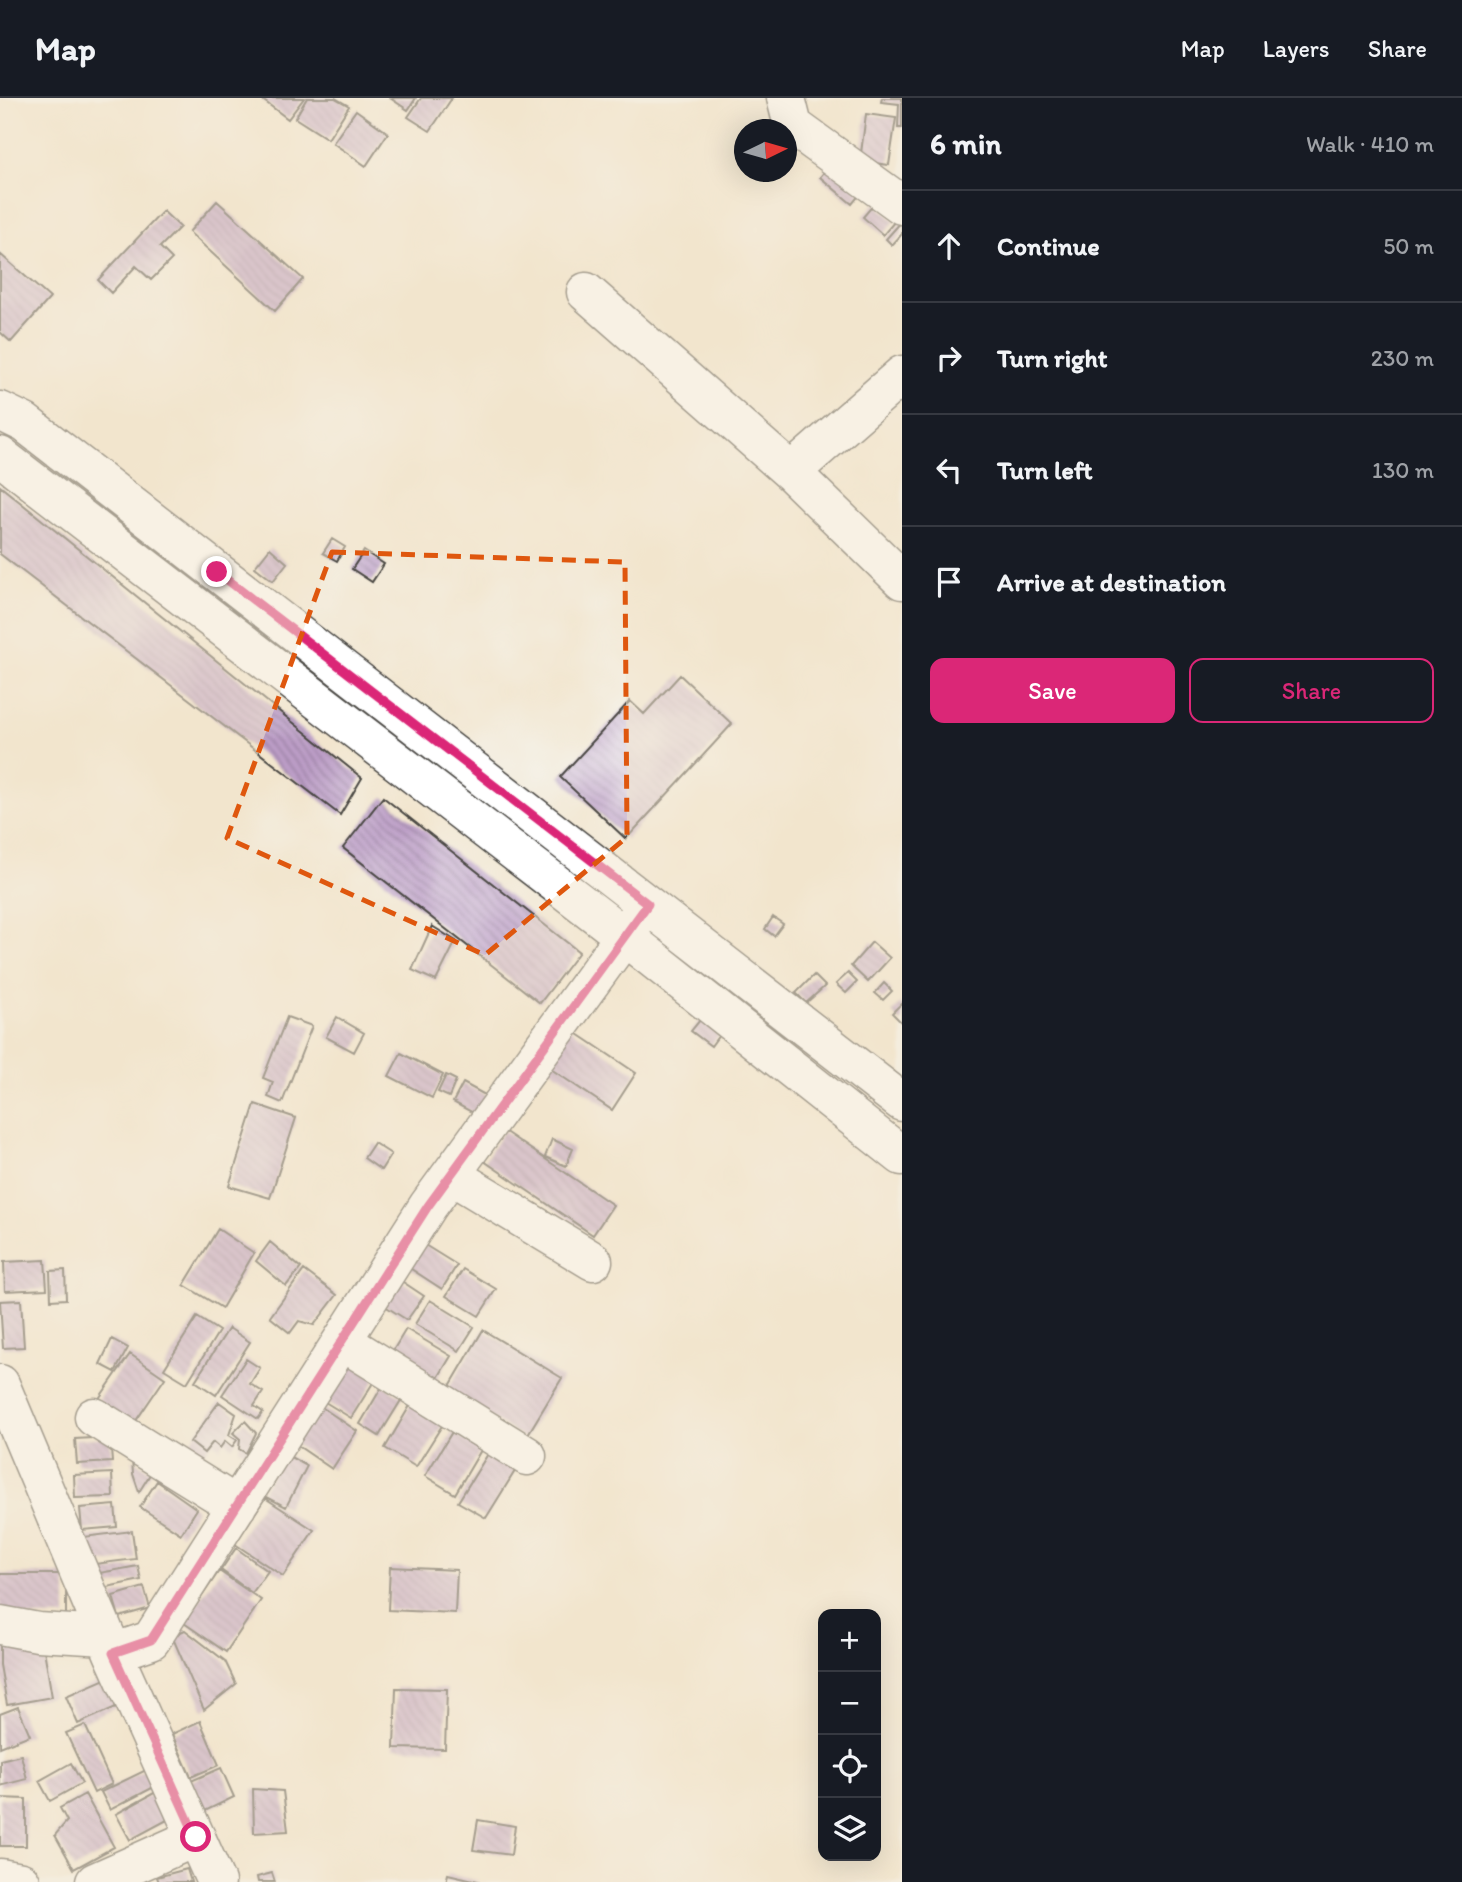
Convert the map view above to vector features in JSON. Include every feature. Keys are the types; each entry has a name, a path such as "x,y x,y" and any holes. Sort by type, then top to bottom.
{"street":[{"path":"786,98 793,126 902,205"},
{"path":"586,292 791,472 902,580"},
{"path":"791,472 902,375"},
{"path":"0,411 25,422 902,1102"},
{"path":"0,456 624,936 902,1156"},
{"path":"0,1626 109,1644 151,1640 428,1206 648,904"},
{"path":"451,1175 593,1261"},
{"path":"342,1341 527,1455"},
{"path":"0,1384 109,1644 216,1882"},
{"path":"94,1417 237,1506"},
{"path":"95,1882 196,1837"},
{"path":"0,1878 21,1882"}],"highlighted area":[{"path":"332,552 625,562 627,837 485,955 227,838"}],"building":[{"path":"260,98 304,98 288,119"},
{"path":"307,98 335,98 349,106 328,139 295,118"},
{"path":"390,98 416,98 408,110"},
{"path":"421,98 452,98 430,131 408,117"},
{"path":"882,98 902,98 902,128 898,128 899,104 881,102"},
{"path":"356,110 388,133 366,166 333,143"},
{"path":"866,114 896,118 889,165 860,161"},
{"path":"829,166 861,193 852,204 820,177"},
{"path":"217,201 303,279 275,311 189,232"},
{"path":"875,203 895,221 883,235 863,217"},
{"path":"163,211 180,227 160,247 172,259 151,280 136,266 111,293 98,280"},
{"path":"902,221 902,234 892,245 886,239"},
{"path":"0,254 50,298 11,342 0,332"},
{"path":"0,486 362,778 340,815 0,554"},
{"path":"332,539 345,547 337,561 323,553"},
{"path":"270,548 287,563 273,581 255,567"},
{"path":"364,551 384,564 372,582 352,569"},
{"path":"680,675 732,724 626,839 560,777 630,701 644,714"},
{"path":"383,797 579,952 540,1003 343,848"},
{"path":"773,917 783,924 774,936 765,929"},
{"path":"432,926 456,941 436,981 412,970"},
{"path":"872,942 890,958 868,982 851,966"},
{"path":"848,973 857,982 846,993 836,984"},
{"path":"814,975 825,986 806,1003 796,993"},
{"path":"884,983 892,991 883,1000 875,993"},
{"path":"902,1003 902,1023 892,1013"},
{"path":"287,1017 312,1026 282,1103 268,1097 273,1082 263,1078"},
{"path":"337,1017 364,1033 354,1052 326,1037"},
{"path":"700,1020 719,1035 711,1046 691,1031"},
{"path":"566,1026 636,1073 612,1110 542,1063"},
{"path":"401,1053 443,1075 432,1098 389,1076"},
{"path":"446,1075 456,1080 449,1097 438,1092"},
{"path":"463,1083 487,1096 477,1115 453,1102"},
{"path":"255,1104 296,1118 270,1198 229,1186"},
{"path":"504,1131 613,1205 593,1235 484,1161"},
{"path":"552,1139 573,1149 566,1166 545,1157"},
{"path":"374,1143 391,1154 381,1170 364,1158"},
{"path":"218,1229 254,1253 222,1308 184,1285"},
{"path":"270,1242 301,1268 286,1286 256,1261"},
{"path":"420,1242 457,1265 442,1289 405,1265"},
{"path":"45,1260 47,1289 5,1291 4,1262"},
{"path":"463,1269 496,1289 479,1316 446,1296"},
{"path":"65,1270 66,1299 51,1300 50,1271"},
{"path":"304,1270 337,1295 314,1325 299,1321 290,1333 270,1317"},
{"path":"391,1274 424,1296 407,1320 374,1299"},
{"path":"21,1300 24,1347 3,1348 0,1301"},
{"path":"430,1300 474,1327 459,1351 415,1324"},
{"path":"197,1317 219,1331 187,1383 164,1369"},
{"path":"229,1328 250,1342 216,1395 195,1381"},
{"path":"406,1329 451,1356 433,1386 388,1359"},
{"path":"483,1330 562,1378 525,1439 447,1391"},
{"path":"112,1339 128,1348 115,1372 100,1364"},
{"path":"130,1354 165,1378 133,1425 98,1400"},
{"path":"246,1359 260,1368 250,1384 263,1392 254,1406 263,1412 258,1419 222,1395"},
{"path":"350,1362 376,1378 351,1418 325,1402"},
{"path":"383,1385 403,1397 379,1436 360,1424"},
{"path":"219,1402 236,1414 229,1435 237,1440 232,1447 225,1441 220,1448 213,1442 204,1453 190,1442"},
{"path":"314,1402 357,1431 332,1469 288,1439"},
{"path":"411,1404 443,1424 416,1467 385,1448"},
{"path":"245,1421 256,1433 246,1453 239,1449 240,1439 233,1433"},
{"path":"452,1432 481,1450 455,1494 425,1476"},
{"path":"110,1437 112,1462 77,1464 75,1439"},
{"path":"283,1453 307,1466 286,1507 261,1494"},
{"path":"488,1454 515,1471 486,1518 458,1502"},
{"path":"132,1459 152,1471 139,1492 133,1474"},
{"path":"112,1473 113,1497 75,1498 74,1475"},
{"path":"157,1481 197,1509 181,1534 140,1507"},
{"path":"265,1498 314,1530 283,1576 235,1544"},
{"path":"115,1505 117,1527 82,1530 80,1508"},
{"path":"132,1531 136,1559 87,1565 83,1537"},
{"path":"236,1548 268,1571 252,1593 221,1570"},
{"path":"138,1566 141,1580 97,1589 94,1574"},
{"path":"390,1567 457,1570 455,1613 388,1610"},
{"path":"219,1571 261,1600 226,1652 184,1623"},
{"path":"0,1574 66,1574 66,1617 0,1617"},
{"path":"144,1587 150,1608 119,1617 113,1596"},
{"path":"185,1630 225,1661 236,1684 204,1710 172,1636"},
{"path":"42,1638 52,1697 7,1705 0,1665 0,1645"},
{"path":"105,1679 116,1707 78,1724 66,1696"},
{"path":"396,1688 447,1689 445,1749 394,1748"},
{"path":"18,1707 30,1735 0,1747 0,1714"},
{"path":"200,1721 219,1765 191,1777 172,1734"},
{"path":"85,1725 112,1784 94,1793 66,1733"},
{"path":"21,1755 27,1779 0,1786 0,1760"},
{"path":"71,1763 82,1783 50,1801 39,1781"},
{"path":"221,1768 234,1797 205,1811 191,1781"},
{"path":"146,1770 154,1787 110,1810 101,1792"},
{"path":"253,1789 283,1791 288,1831 254,1833"},
{"path":"156,1792 169,1819 130,1840 116,1814"},
{"path":"85,1794 114,1847 74,1869 55,1835 67,1821 60,1808"},
{"path":"0,1798 26,1799 26,1846 0,1846"},
{"path":"478,1820 515,1826 511,1855 473,1850"},
{"path":"187,1869 191,1882 159,1882 157,1877"},
{"path":"272,1873 275,1882 258,1882 257,1877"},
{"path":"448,1874 478,1881 446,1882"}],"route":[{"path":"196,1837 113,1653 151,1640 428,1206 648,904 217,572"}]}
